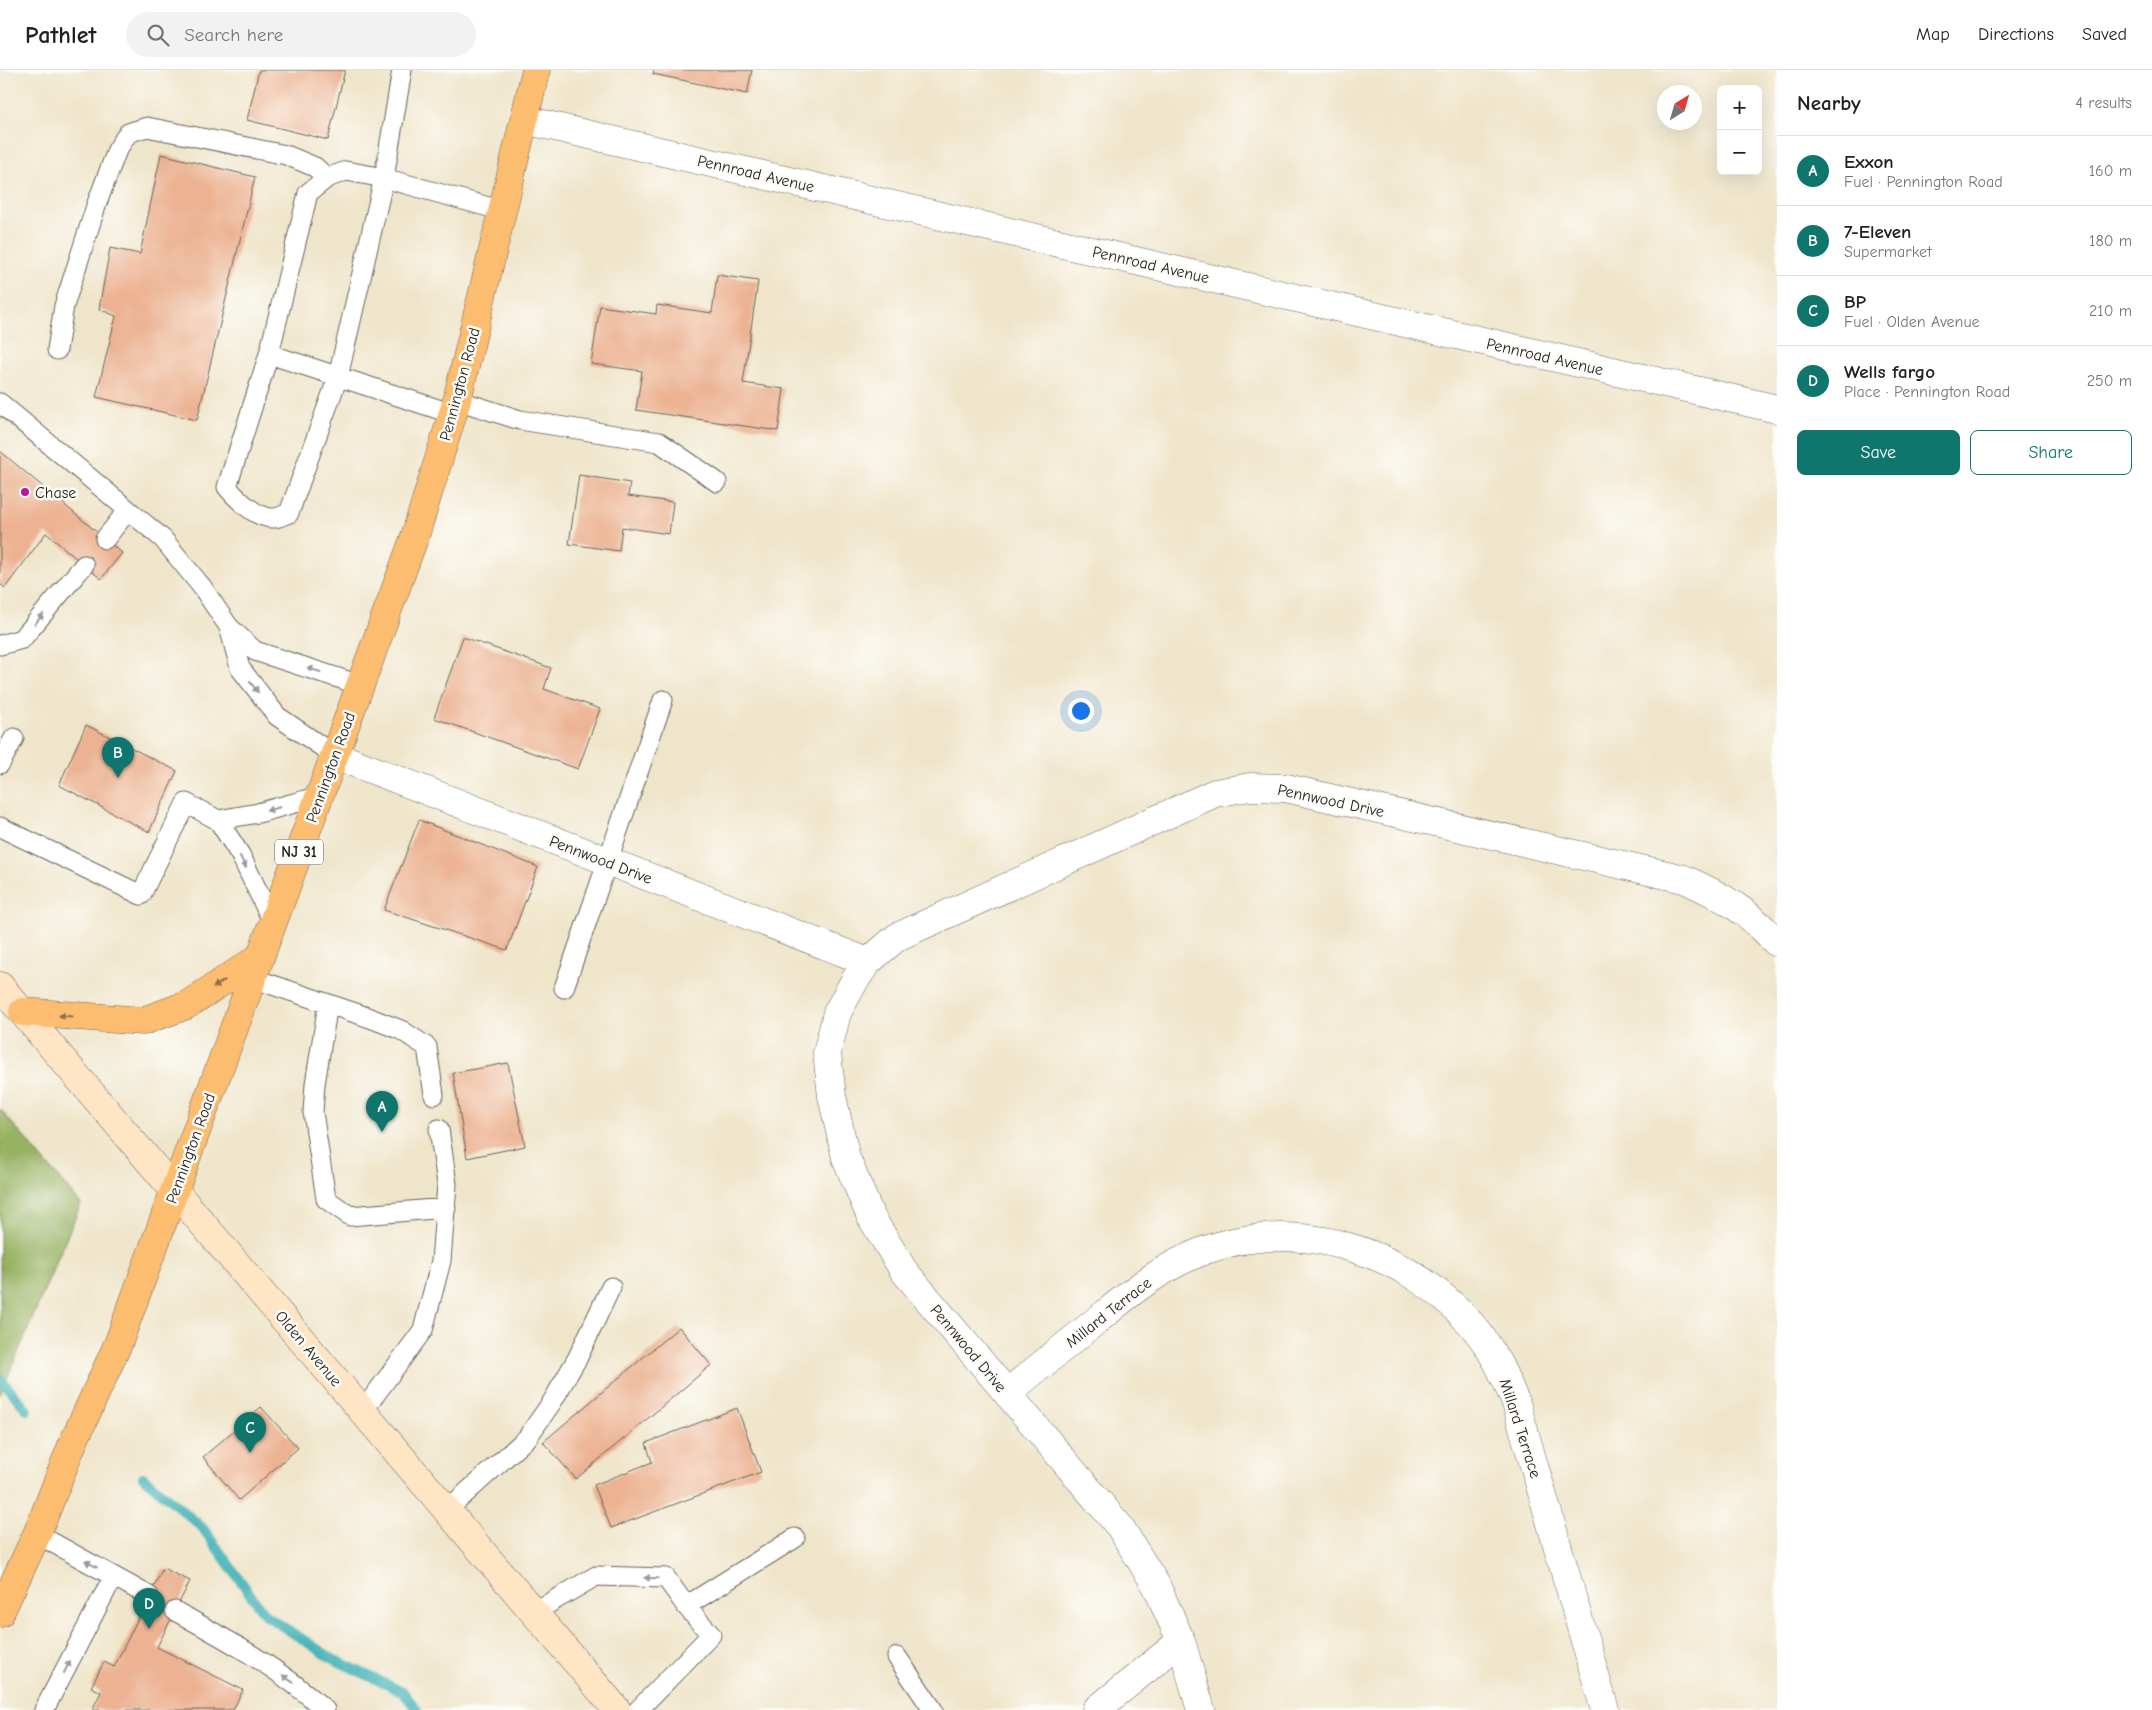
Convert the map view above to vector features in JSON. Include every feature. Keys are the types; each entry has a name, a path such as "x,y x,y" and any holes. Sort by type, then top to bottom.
{"main road":[{"name":"Pennington Road","path":"0,1613 37,1534 72,1445 118,1344 415,536 455,407 536,70"},
{"path":"23,1012 144,1021 187,1005 256,968"},
{"name":"Olden Avenue","path":"0,986 617,1710"}],"street":[{"name":"Pennroad Avenue","path":"524,120 1777,409"},
{"name":"Pennwood Drive","path":"334,755 868,962"},
{"name":"Pennwood Drive","path":"1201,1710 1181,1641 1156,1585 1120,1527 904,1271 870,1217 846,1158 832,1096 827,1053 837,1013 854,980 868,962 897,937 1214,793 1250,786 1286,788 1684,879 1722,897 1758,922 1777,943"},
{"name":"Millard Terrace","path":"1007,1393 1148,1278 1190,1256 1230,1243 1273,1237 1324,1240 1369,1252 1408,1270 1443,1295 1461,1313 1472,1325 1499,1364 1516,1403 1605,1710"},
{"path":"1096,1710 1181,1641"}],"lane":[{"path":"402,70 384,178 338,377 290,513 274,518 258,514 235,497 227,487 269,354 308,192 327,178 346,171 384,178 503,210"},
{"path":"57,350 67,296 101,194 118,150 128,133 147,127 286,155 314,167 327,178"},
{"path":"269,354 338,377 455,407 520,420 659,442 717,482"},
{"path":"0,403 163,539 202,587 229,628 255,651 360,685"},
{"path":"105,539 128,510"},
{"path":"0,645 22,639 84,565"},
{"path":"229,628 240,668 277,716 334,755"},
{"path":"564,988 663,700"},
{"path":"0,764 14,738"},
{"path":"218,820 258,813 320,796"},
{"path":"0,827 141,895 186,803 218,820 241,856 273,923"},
{"path":"256,968 328,1004 401,1030 427,1047 434,1095"},
{"path":"328,1004 315,1084 313,1112 326,1199 350,1216 446,1208"},
{"path":"363,1411 422,1330 441,1261 448,1184 439,1129"},
{"path":"446,1510 527,1438 552,1402 578,1357 611,1287"},
{"path":"37,1534 149,1596"},
{"path":"686,1606 795,1538"},
{"path":"534,1612 596,1576 666,1578 686,1606 712,1635 638,1710"},
{"path":"44,1710 113,1577"},
{"path":"175,1611 260,1660 301,1688 325,1710"},
{"path":"897,1657 933,1710"}],"green space":[{"path":"0,1109 81,1204 0,1395"}],"building":[{"path":"259,70 345,70 328,140 247,120"},
{"path":"654,70 752,70 747,94 653,74"},
{"path":"161,154 255,177 197,420 96,397 116,316 99,309 110,248 140,254"},
{"path":"717,275 758,281 743,383 784,389 778,431 636,410 642,371 591,364 600,306 656,314 657,305 712,313"},
{"name":"Chase","path":"0,451 122,553 101,579 46,533 5,588 0,584"},
{"path":"579,475 630,483 628,496 673,502 669,534 622,527 619,551 569,544"},
{"path":"463,637 551,668 544,689 600,709 578,769 434,718"},
{"path":"86,725 177,771 149,832 59,785"},
{"path":"419,820 538,867 507,950 384,910"},
{"path":"508,1063 525,1146 467,1158 453,1073"},
{"path":"679,1327 711,1365 576,1479 543,1442"},
{"path":"261,1407 298,1448 239,1500 203,1457"},
{"path":"737,1408 761,1472 611,1528 594,1485 652,1462 646,1443"},
{"path":"163,1568 190,1581 157,1647 243,1690 233,1710 92,1710 101,1692 91,1687 104,1662 114,1667"}],"waterway":[{"path":"0,1378 27,1410"},
{"path":"143,1477 202,1527 265,1615 333,1659 403,1692 417,1710"}],"place":[{"name":"Chase","path":"25,492"},
{"name":"7-Eleven","path":"118,778"},
{"name":"Exxon","path":"382,1132"},
{"name":"BP","path":"250,1453"},
{"name":"Wells fargo","path":"149,1629"}]}
